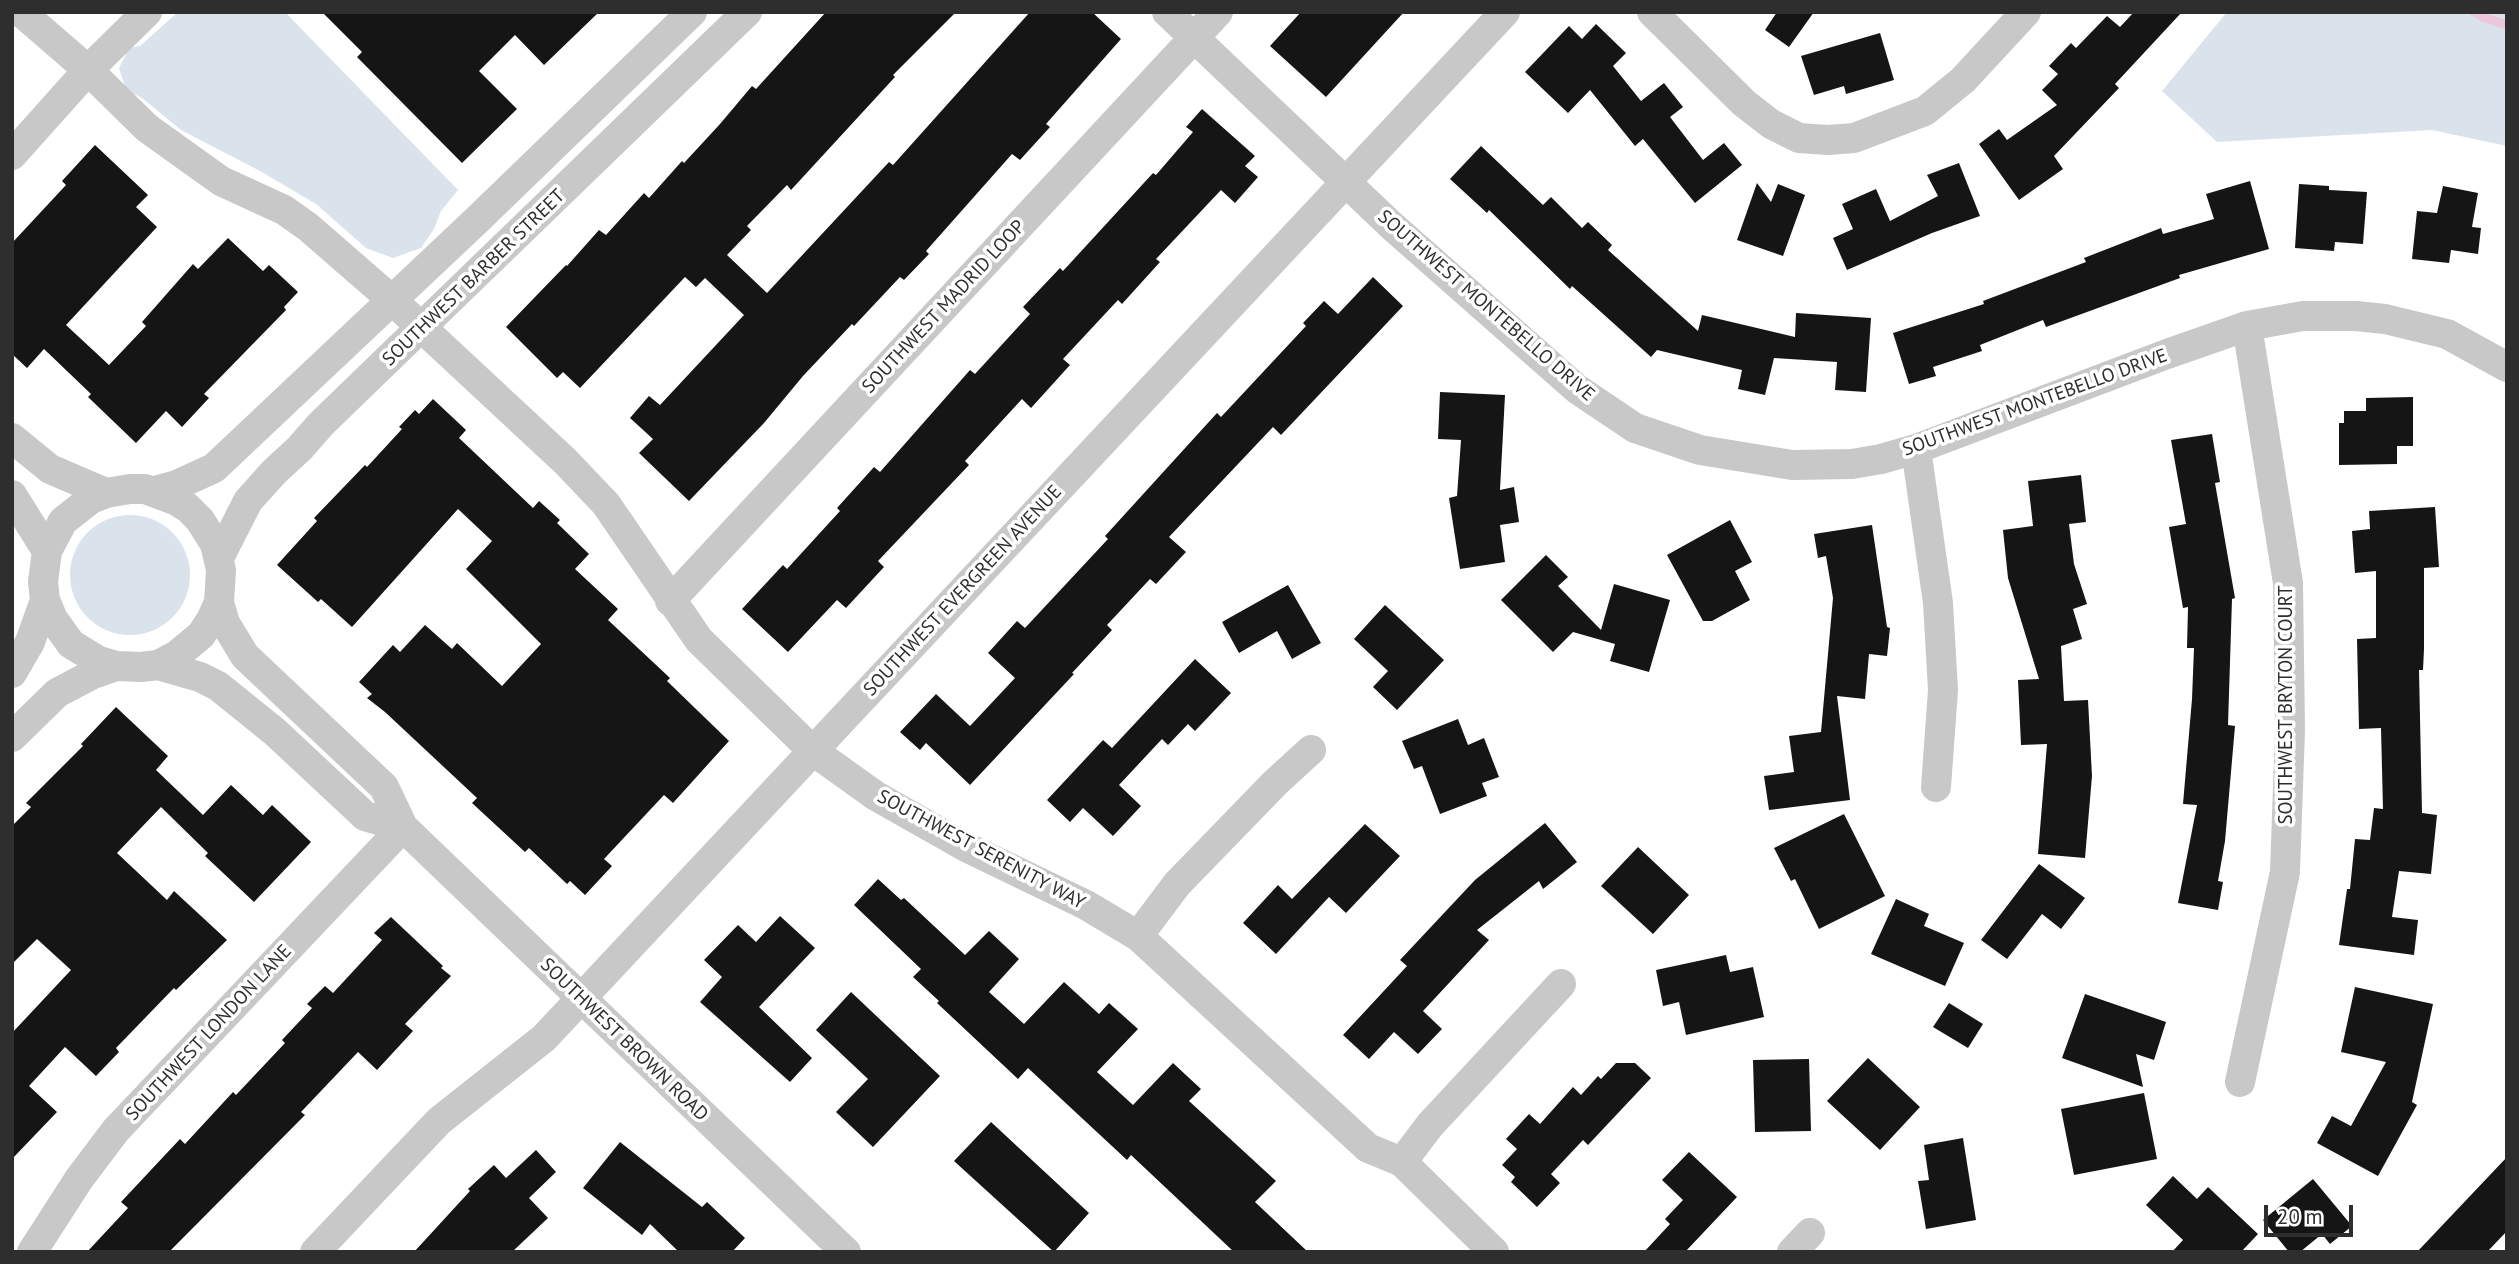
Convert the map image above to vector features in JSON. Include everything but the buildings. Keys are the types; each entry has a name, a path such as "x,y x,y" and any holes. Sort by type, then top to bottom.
{"street":[{"name":"SOUTHWEST SERENITY WAY","path":"21,12 148,128 221,181 284,210 308,227 392,300 565,461 606,504 699,640 813,751 876,796 966,847 1086,905 1138,936 1368,1148 1402,1162 1494,1252"},
{"path":"12,155 88,71 147,12"},
{"name":"SOUTHWEST BARBER STREET","path":"155,491 177,485 214,468 692,12"},
{"name":"SOUTHWEST BARBER STREET","path":"219,558 244,509 274,472 747,12"},
{"name":"SOUTHWEST MONTEBELLO DRIVE","path":"1167,12 1346,183 1496,320 1577,389 1635,428 1700,450 1792,464 1852,464 1916,450 2247,326 2303,316 2385,319 2447,334 2507,367"},
{"name":"SOUTHWEST MADRID LOOP","path":"670,601 1218,12"},
{"name":"SOUTHWEST EVERGREEN AVENUE","path":"315,1252 439,1121 544,1038 1505,12"},
{"path":"1652,12 1744,103 1771,124 1799,138 1828,140 1854,138 1926,111 1962,80 2026,12"},
{"name":"SOUTHWEST BRYTON COURT","path":"2240,1082 2285,872 2290,730 2288,583 2247,326"},
{"path":"12,438 50,469 106,493"},
{"path":"1916,450 1938,603 1943,690 1936,787"},
{"name":"SOUTHWEST BARBER STREET","path":"130,489 155,491 177,500 200,520 215,544 219,558 219,601 201,635 177,655 158,665 116,666 85,654 71,643 56,625 45,600 43,582 47,551 64,521 84,504 106,493 130,489"},
{"path":"12,495 47,551"},
{"name":"SOUTHWEST BARBER STREET","path":"12,673 30,642 45,600"},
{"name":"SOUTHWEST BROWN ROAD","path":"219,601 225,623 245,656 384,787 403,827 846,1252"},
{"name":"SOUTHWEST BROWN ROAD","path":"158,665 200,677 218,686 275,732 365,816 403,827"},
{"name":"SOUTHWEST BARBER STREET","path":"12,737 57,693 93,674 116,666"},
{"path":"1138,936 1177,884 1275,783 1311,750"},
{"name":"SOUTHWEST LONDON LANE","path":"32,1252 79,1180 116,1130 403,827"},
{"path":"1402,1162 1430,1125 1561,984"}],"shaded area":[{"path":"178,12 285,12 458,190 441,211 434,229 421,248 393,258 366,248 316,204 181,130 142,98 126,90 119,68 129,48 140,46"},
{"path":"2227,12 2507,12 2507,146 2432,130 2217,142 2162,91"},
{"path":"130,515 153,520 172,533 185,552 190,575 185,598 172,617 153,630 130,635 107,630 88,617 75,598 70,575 75,552 88,533 107,520"}],"waterway":[{"path":"2474,12 2507,25"}]}
